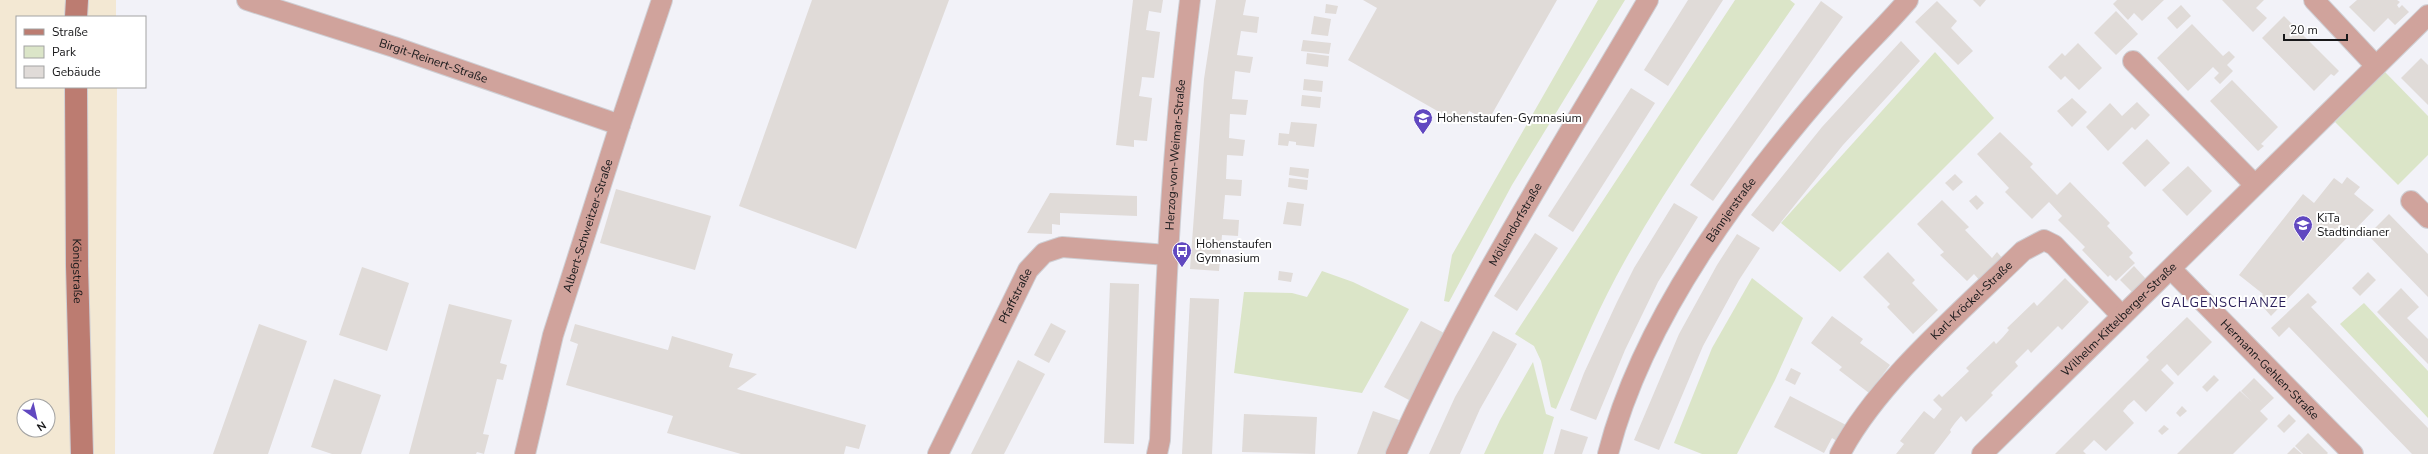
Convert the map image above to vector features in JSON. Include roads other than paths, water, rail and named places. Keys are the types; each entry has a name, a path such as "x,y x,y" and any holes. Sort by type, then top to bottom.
{"main road":[{"path":"76,16 77,0"},
{"name":"Königstraße","path":"76,88 77,266 82,454"}],"street":[{"name":"Birgit-Reinert-Straße","path":"246,0 394,47 620,125"},
{"name":"Albert-Schweitzer-Straße","path":"525,454 553,335 620,125 662,0"},
{"name":"Herzog-von-Weimar-Straße","path":"1157,454 1160,440 1167,255 1179,94 1190,0"},
{"name":"Möllendorfstraße","path":"1396,454 1424,390 1459,323 1648,0"},
{"name":"Bännjerstraße","path":"1608,454 1631,388 1656,331 1689,274 1728,214 1762,168 1836,77 1908,0"},
{"path":"2314,0 2376,66"},
{"name":"Wilhelm-Kittelberger-Straße","path":"1982,454 2254,184 2428,15"},
{"path":"2134,61 2254,184"},
{"path":"2412,201 2428,218"},
{"name":"Karl-Kröckel-Straße","path":"1840,454 1862,420 1915,358 2023,251 2035,243 2044,240 2054,245 2121,316"},
{"name":"Pfaffstraße","path":"938,454 1028,270 1044,253 1062,247 1167,255"},
{"name":"Hermann-Gehlen-Straße","path":"2170,269 2353,454"}],"place":[{"name":"Hohenstaufen-Gymnasium","path":"1423,135"},
{"name":"KiTa Stadtindianer","path":"2303,242"},
{"name":"Hohenstaufen Gymnasium","path":"1182,268"}],"district":[{"name":"GALGENSCHANZE","path":"2224,303"}]}
